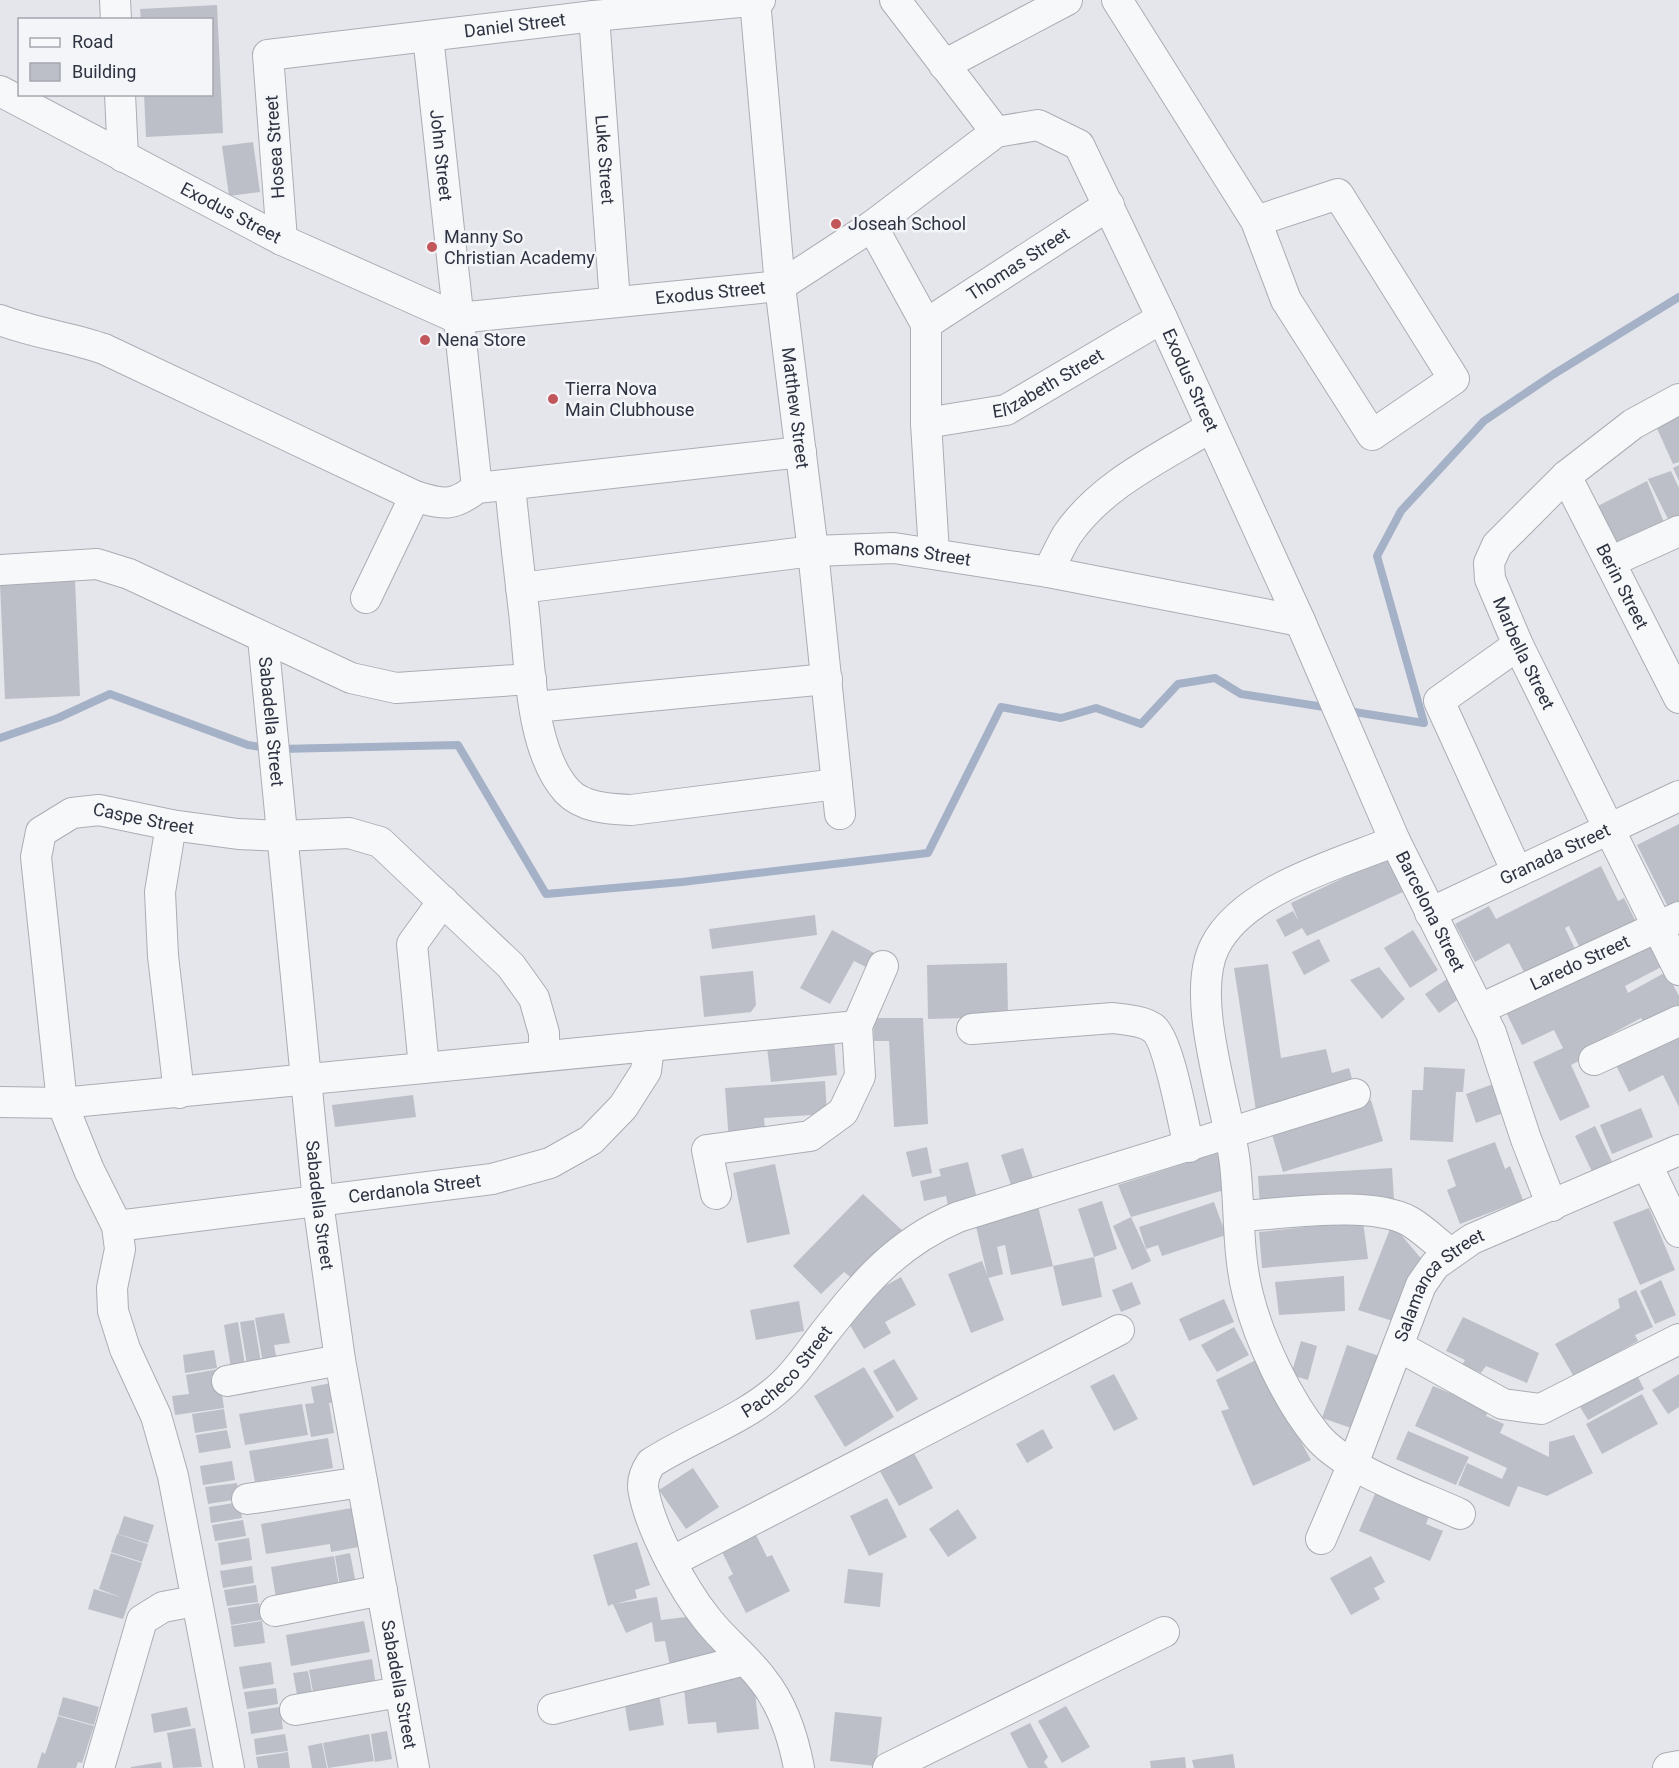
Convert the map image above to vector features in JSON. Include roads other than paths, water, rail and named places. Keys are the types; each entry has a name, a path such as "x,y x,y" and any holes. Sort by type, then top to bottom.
{"street":[{"path":"115,0 116,18"},
{"name":"Daniel Street","path":"268,55 594,16 758,0"},
{"name":"Matthew Street","path":"758,0 780,286 813,551 840,814"},
{"path":"895,0 996,132"},
{"path":"944,65 1067,0"},
{"path":"1117,0 1256,221 1286,300 1372,435 1454,379 1338,194 1256,221"},
{"name":"Luke Street","path":"594,16 615,302"},
{"name":"John Street","path":"428,36 477,488"},
{"name":"Hosea Street","path":"268,55 282,240"},
{"name":"Exodus Street","path":"0,91 282,240 457,318 780,286 872,226 996,132 1038,125 1079,145 1162,318 1300,621"},
{"path":"120,96 123,157"},
{"name":"Thomas Street","path":"926,324 1109,205"},
{"path":"872,226 926,324 926,423 934,553"},
{"name":"Elizabeth Street","path":"926,423 1006,410 1162,318"},
{"path":"0,320 32,332 78,340 104,349 415,496 449,504 462,499 477,488 801,452"},
{"name":"Marbella Street","path":"1679,399 1633,424 1566,476 1497,545 1489,563 1493,587 1518,645 1609,829 1668,922 1679,970"},
{"path":"1048,572 1067,535 1093,506 1122,481 1211,428"},
{"name":"Berin Street","path":"1566,476 1676,684"},
{"path":"510,485 533,693 544,746 555,774 568,792 584,803 606,809 631,810 837,784"},
{"path":"366,598 415,496"},
{"path":"1610,562 1679,531"},
{"name":"Romans Street","path":"521,588 813,551 894,548 1048,572 1300,621"},
{"path":"0,570 97,564 129,574 351,678 396,688 533,693 827,679"},
{"name":"Barcelona Street","path":"1300,621 1395,841 1480,1009 1503,1063 1526,1139 1552,1206"},
{"name":"Sabadella Street","path":"263,638 272,753 283,836 318,1202 340,1360 414,1768"},
{"path":"1517,872 1439,701 1518,645"},
{"name":"Granada Street","path":"1430,913 1679,796"},
{"name":"Caspe Street","path":"117,1226 81,1153 62,1103 36,857 41,832 72,813 99,810 171,825 238,834 283,836 349,833 380,842 511,966 534,998 544,1033 544,1054"},
{"path":"171,825 160,892 163,956 179,1093"},
{"path":"1395,841 1286,886 1253,904 1234,921 1215,946 1206,974 1206,1006 1235,1162 1247,1294 1266,1346 1296,1404 1317,1436 1335,1454 1460,1514"},
{"path":"424,1067 412,944 443,901"},
{"name":"Laredo Street","path":"1480,1009 1668,922"},
{"path":"716,1194 707,1150 810,1136 843,1112 860,1076 856,1026 883,966"},
{"path":"972,1029 1113,1018 1136,1021 1153,1028 1162,1041 1189,1147"},
{"path":"1594,1060 1679,1021"},
{"path":"0,1102 62,1103 179,1093 544,1054 856,1026"},
{"name":"Cerdanola Street","path":"117,1226 492,1179 550,1163 591,1140 623,1107 646,1071 649,1046"},
{"name":"Pacheco Street","path":"799,1768 788,1723 775,1697 763,1678 708,1620 687,1592 671,1562 643,1492 644,1474 651,1463 754,1407 782,1386 866,1282 900,1249 928,1229 958,1217 1355,1094"},
{"name":"Salamanca Street","path":"1321,1539 1353,1464 1422,1285 1435,1265 1449,1252 1502,1226 1679,1150"},
{"path":"1647,1165 1679,1232"},
{"path":"1239,1216 1357,1210 1384,1213 1409,1221 1449,1252"},
{"path":"117,1226 120,1249 112,1288 113,1311 124,1350 156,1416 167,1456 229,1768"},
{"path":"671,1562 1119,1330"},
{"path":"1398,1346 1503,1404 1541,1409 1679,1339"},
{"path":"227,1381 340,1360"},
{"path":"247,1499 362,1482"},
{"path":"274,1611 382,1590"},
{"path":"99,1768 142,1620 163,1607 195,1601"},
{"path":"888,1768 1164,1632"},
{"path":"553,1709 745,1660"},
{"path":"295,1710 400,1692"},
{"path":"1668,1768 1679,1766"}],"waterway":[{"path":"1348,711 1424,723 1377,556 1401,511 1484,421 1554,374 1679,297"},
{"path":"279,749 458,745 546,894 682,882 928,853 1001,707 1061,718 1096,708 1141,724 1178,684 1215,678 1241,694 1330,708"},
{"path":"0,738 58,718 110,694 248,745 267,748"}],"place":[{"name":"Joseah School","path":"836,224"},
{"name":"Manny So Christian Academy","path":"432,247"},
{"name":"Nena Store","path":"425,340"},
{"name":"Tierra Nova Main Clubhouse","path":"553,399"}]}
